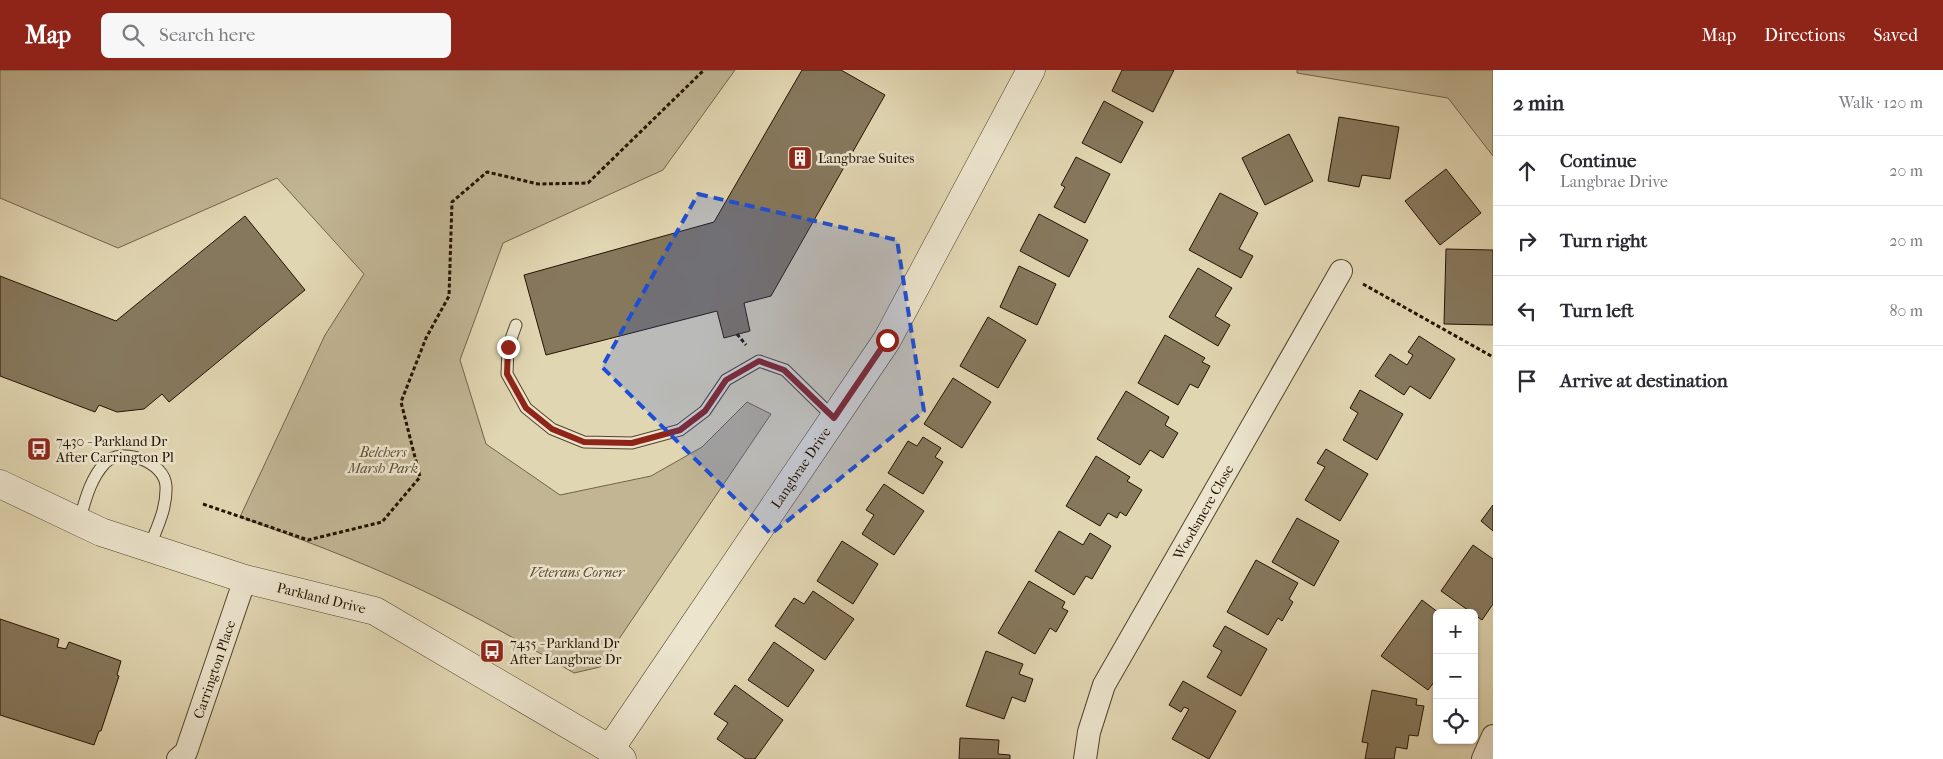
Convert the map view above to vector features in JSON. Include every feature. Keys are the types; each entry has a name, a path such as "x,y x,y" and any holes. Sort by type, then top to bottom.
{"street":[{"name":"Langbrae Drive","path":"616,754 834,418 887,340 1031,70"},
{"name":"Woodsmere Close","path":"1085,759 1089,732 1104,685 1341,272"},
{"name":"Parkland Drive","path":"0,484 101,532 148,548 245,579 376,611 616,754"},
{"name":"Carrington Place","path":"178,759 186,752 245,579"},
{"path":"1483,759 1493,736"}],"lane":[{"path":"516,325 508,347 507,374 526,408 552,429 584,442 632,443 680,430 705,411 726,380 759,361 784,370 834,418"},
{"path":"79,522 91,483 106,461 130,455 145,460 153,464 166,483 164,511 148,548"}],"path":[{"path":"203,504 308,540 382,522 420,477 401,402 426,338 450,296 452,202 486,172 538,184 588,183 704,70"},
{"path":"1341,272 1493,357"}],"highlighted area":[{"path":"698,194 897,240 924,411 771,534 602,367"}],"green space":[{"name":"Belchers Marsh Park","path":"0,70 735,70 663,170 503,243 460,360 486,444 560,495 651,476 702,447 747,402 771,414 600,667 574,673 475,617 413,586 370,567 240,517 325,335 364,274 277,178 118,248 0,198"},
{"path":"1297,70 1493,70 1493,156 1448,98 1297,73"}],"building":[{"name":"Langbrae Suites","path":"802,70 841,70 885,95 771,296 744,303 750,331 724,338 717,311 546,355 524,275 714,222"},
{"path":"1122,70 1174,70 1153,112 1112,91"},
{"path":"1104,101 1143,122 1121,163 1082,143"},
{"path":"1339,117 1399,127 1390,179 1362,175 1359,187 1328,181"},
{"path":"1289,134 1313,181 1265,205 1242,158"},
{"path":"1076,157 1110,174 1085,223 1054,207 1065,187 1061,185"},
{"path":"1446,169 1481,213 1440,245 1405,201"},
{"path":"1220,193 1258,213 1239,249 1253,256 1241,278 1189,250"},
{"path":"1039,214 1088,240 1069,277 1020,251"},
{"path":"245,216 305,290 169,402 162,394 144,409 117,412 99,405 95,412 0,376 0,276 116,321"},
{"path":"1446,249 1493,250 1493,325 1444,324"},
{"path":"1019,266 1056,284 1037,325 1000,307"},
{"path":"1198,268 1232,288 1215,316 1230,325 1218,346 1169,317"},
{"path":"988,317 1026,340 998,388 960,366"},
{"path":"1165,335 1205,358 1202,362 1210,366 1198,388 1190,384 1178,405 1138,383"},
{"path":"1419,336 1455,359 1430,399 1410,386 1404,395 1375,376 1390,354 1407,365 1413,355 1408,352"},
{"path":"953,378 991,402 962,448 924,424"},
{"path":"1360,390 1403,414 1377,460 1343,440 1358,413 1350,408"},
{"path":"1126,391 1169,417 1165,425 1178,433 1163,458 1150,450 1140,465 1097,439"},
{"path":"923,437 941,448 935,457 943,462 923,494 888,473 908,441 917,446"},
{"path":"1326,449 1368,474 1340,521 1305,500 1325,467 1317,463"},
{"path":"1096,456 1130,477 1127,481 1142,490 1126,516 1120,512 1117,518 1108,513 1100,526 1066,506"},
{"path":"884,484 924,511 894,555 862,534 874,515 866,510"},
{"path":"1493,505 1493,531 1481,521"},
{"path":"1297,518 1339,541 1314,586 1272,562"},
{"path":"1059,531 1083,545 1090,533 1111,546 1092,579 1086,576 1074,595 1035,571"},
{"path":"842,541 878,564 853,604 817,581"},
{"path":"1473,545 1493,559 1493,604 1482,620 1478,617 1478,609 1466,609 1441,591"},
{"path":"1256,560 1298,583 1289,599 1293,602 1282,621 1278,618 1268,635 1227,612"},
{"path":"1029,581 1065,602 1062,608 1068,611 1056,632 1050,628 1035,654 998,633"},
{"path":"813,591 854,619 825,660 775,626 794,598 804,604"},
{"path":"1422,600 1434,609 1433,683 1428,690 1381,656"},
{"path":"0,619 59,639 57,647 66,649 69,642 121,661 117,675 119,676 101,731 99,731 94,745 0,715"},
{"path":"1225,626 1267,649 1241,696 1207,677 1222,651 1213,646"},
{"path":"774,642 814,670 788,707 748,680"},
{"path":"986,651 1023,664 1019,674 1033,679 1025,702 1012,697 1004,719 966,706"},
{"path":"1183,681 1236,711 1209,759 1172,739 1189,709 1184,707 1181,712 1169,705"},
{"path":"735,685 783,720 755,759 746,759 717,739 728,723 714,714"},
{"path":"1372,690 1417,699 1416,705 1424,706 1418,736 1409,735 1407,749 1396,747 1394,759 1365,759 1368,743 1362,742"},
{"path":"960,738 999,740 998,754 1010,755 1010,759 959,759"}],"place":[{"name":"Langbrae Suites","path":"800,158"},
{"name":"7430 - Parkland Dr After Carrington Pl","path":"39,449"},
{"name":"7435 - Parkland Dr After Langbrae Dr","path":"492,651"}],"route":[{"path":"508,347 507,374 526,408 552,429 584,442 632,443 680,430 705,411 726,380 759,361 784,370 834,418 887,340"}],"park label":[{"name":"Veterans Corner","path":"577,572"}]}
